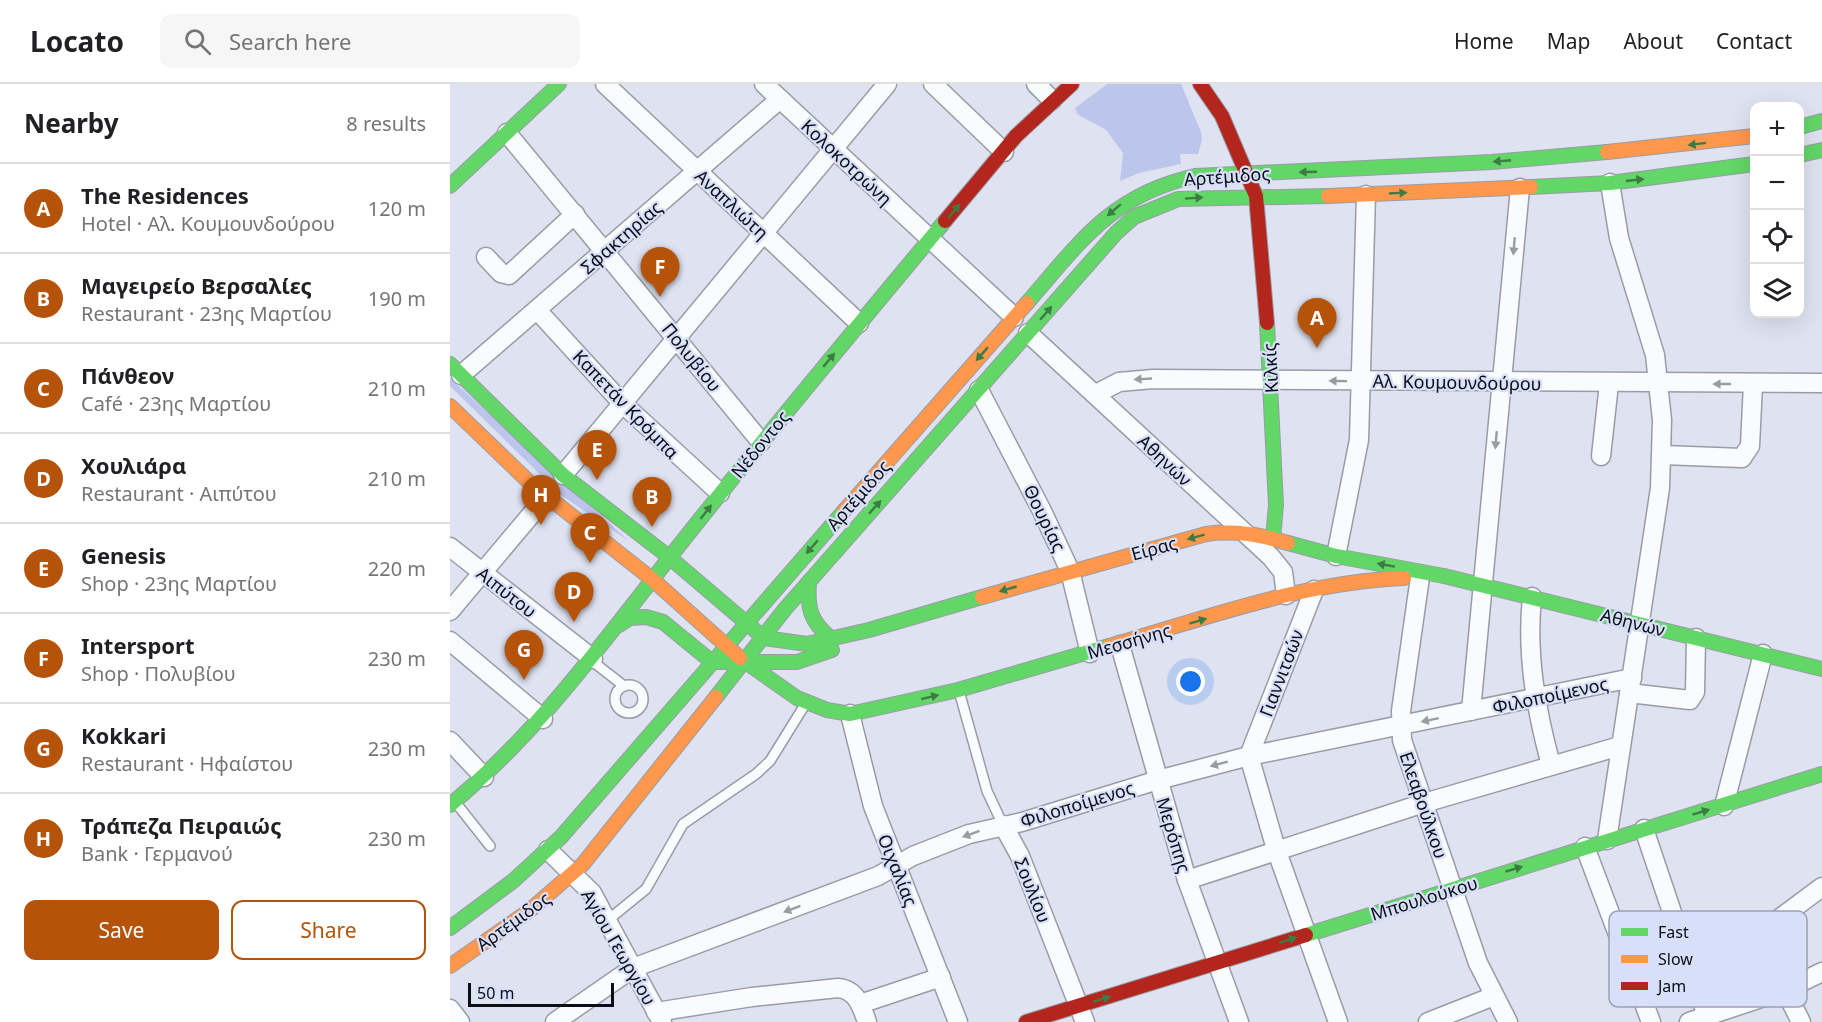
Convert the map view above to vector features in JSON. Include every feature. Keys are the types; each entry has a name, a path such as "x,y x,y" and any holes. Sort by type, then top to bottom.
{"main road":[{"path":"450,186 559,84"},
{"name":"Νέδοντος","path":"452,803 484,777 543,718 592,660 669,557 761,442 929,240 1004,152 1052,100 1072,84"},
{"path":"1200,84 1222,116"},
{"path":"1215,84 1222,116"},
{"name":"Κιλκίς","path":"1222,116 1256,196 1265,277 1276,504 1273,539"},
{"path":"1804,126 1822,121"},
{"name":"Αρτέμιδος","path":"450,928 548,850 606,787 726,645 1014,317 1100,222 1140,192 1163,182 1195,176 1492,162 1750,137"},
{"path":"1804,153 1822,150"},
{"name":"Αρτέμιδος","path":"450,966 512,925 575,874 808,582 1116,233 1134,217 1178,199 1366,195 1610,183 1750,165"},
{"path":"456,370 563,475 669,557 764,638"},
{"name":"Μεσσήνης","path":"452,412 546,496 653,580 746,662 783,690 850,714 958,690 1120,645 1286,595 1381,579 1444,576"},
{"name":"Είρας","path":"764,638 807,644 869,630 1206,534 1243,532 1336,556 1444,576"},
{"name":"Αθηνών","path":"1444,576 1822,669"},
{"path":"808,582 807,609 817,628 831,638"},
{"path":"619,625 630,618 646,617 663,622 712,662 797,662 826,654"},
{"name":"Είρας","path":"826,654 869,630"},
{"path":"812,672 826,654"},
{"name":"Μπουλούκου","path":"1026,1022 1082,1014 1216,964 1822,774"}],"street":[{"name":"Αναπλιώτη","path":"605,84 860,323"},
{"path":"563,475 887,84"},
{"path":"933,84 1004,152"},
{"path":"1036,84 1052,100"},
{"name":"Σφακτηρίας","path":"456,370 537,310 697,171 776,91"},
{"name":"Κολοκοτρώνη","path":"776,91 833,149 1014,317"},
{"name":"Πολυβίου","path":"507,133 761,442"},
{"path":"1607,840 1660,488 1662,455 1659,384 1651,336 1619,238 1610,183"},
{"path":"1471,711 1520,188"},
{"path":"1336,556 1358,452 1366,195"},
{"path":"486,257 501,273 509,275 575,214"},
{"name":"Καπετάν Κρόμπα","path":"537,310 623,404 720,493"},
{"name":"Αθηνών","path":"1029,333 1280,569 1286,581 1286,595"},
{"name":"Αλ. Κουμουνδούρου","path":"1096,394 1126,380 1822,384"},
{"path":"1601,456 1609,384"},
{"path":"1662,455 1742,458 1750,446 1753,384"},
{"name":"Θουρίας","path":"979,390 1042,511 1070,571 1090,653"},
{"path":"450,611 546,496"},
{"name":"Αιπύτου","path":"450,547 592,660"},
{"name":"Ελεαβούλκου","path":"1420,577 1401,726 1402,740 1478,963 1508,1022"},
{"name":"Γιαννιτσών","path":"1249,756 1314,590"},
{"path":"1532,597 1529,626 1535,698 1551,765"},
{"name":"Φιλοποίμενος","path":"555,1022 633,968 878,876 897,865 969,834 1158,780 1249,756 1535,698 1630,686 1690,700 1695,692 1696,638"},
{"path":"450,641 543,718"},
{"name":"Μερόπης","path":"1120,645 1187,880 1239,1022"},
{"path":"1724,806 1763,654"},
{"name":"Οιχαλίας","path":"850,714 870,796 958,1022"},
{"path":"450,741 484,777"},
{"path":"1187,880 1276,849 1424,803 1620,746"},
{"path":"1249,756 1276,849 1309,934 1338,1022"},
{"name":"Σουλίου","path":"1004,825 1020,856 1082,1014"},
{"path":"1644,829 1671,911"},
{"path":"1585,847 1609,911"},
{"path":"548,850 575,874"},
{"name":"Αγίου Γεωργίου","path":"575,874 592,893 608,920 659,1017"},
{"path":"1790,911 1822,887"},
{"path":"1807,979 1822,972"},
{"path":"860,1004 941,977"},
{"path":"659,1017 752,997 838,988 849,989 860,1004 867,1022"},
{"path":"1428,1022 1494,996"},
{"path":"1645,1007 1651,1022"},
{"path":"1689,1022 1708,1019 1740,1007"},
{"path":"1794,1007 1801,1022"},
{"path":"450,1010 460,1022"}],"lane":[{"path":"592,660 624,686"},
{"name":"Σουλίου","path":"958,690 987,791 1004,825"},
{"path":"608,920 646,889 683,824 756,774 770,760 810,700"},
{"path":"452,803 490,846"}],"shaded area":[{"path":"1107,84 1181,84 1201,132 1202,140 1198,154 1180,154 1181,164 1139,173 1120,181 1123,153 1106,130 1077,114 1075,108"},
{"path":"450,378 629,541 561,495 450,386"}],"traffic: fast":[{"path":"450,186 559,84"},
{"path":"1804,126 1822,121"},
{"path":"1804,154 1822,150"},
{"path":"1027,303 1081,241 1119,208 1166,184 1195,176 1492,162 1607,152"},
{"path":"1531,187 1610,183 1750,165"},
{"path":"716,697 785,609 1116,233 1134,217 1178,199 1328,196"},
{"path":"450,805 517,743 577,675 752,454 945,221"},
{"path":"1267,323 1276,505 1273,539"},
{"path":"450,364 563,475 669,557 764,638 807,644 869,630 982,597"},
{"path":"450,928 513,881 561,837 844,511"},
{"path":"1288,543 1336,556 1444,576 1822,669"},
{"path":"809,582 811,613 818,626 831,638"},
{"path":"619,625 630,618 646,617 663,622 712,662 797,662 832,650"},
{"path":"740,658 797,698 827,710 850,714 958,690 1109,646"},
{"path":"1306,935 1822,774"}],"traffic: slow":[{"path":"1607,152 1750,136"},
{"path":"1328,196 1531,187"},
{"path":"844,511 1027,303"},
{"path":"450,406 529,482 653,580 740,658"},
{"path":"982,597 1206,534 1248,534 1288,543"},
{"path":"1109,646 1218,613 1292,594 1329,586 1404,578"},
{"path":"450,966 529,911 583,864 716,697"}],"traffic: jam":[{"path":"945,221 1016,136 1072,84"},
{"path":"1200,84 1222,116 1256,196 1267,323"},
{"path":"1026,1022 1306,935"}],"place":[{"name":"Intersport","path":"660,297"},
{"name":"The Residences","path":"1317,348"},
{"name":"Genesis","path":"597,480"},
{"name":"Τράπεζα Πειραιώς","path":"541,525"},
{"name":"Μαγειρείο Βερσαλίες","path":"652,527"},
{"name":"Πάνθεον","path":"590,563"},
{"name":"Χουλιάρα","path":"574,622"},
{"name":"Kokkari","path":"524,680"}]}
